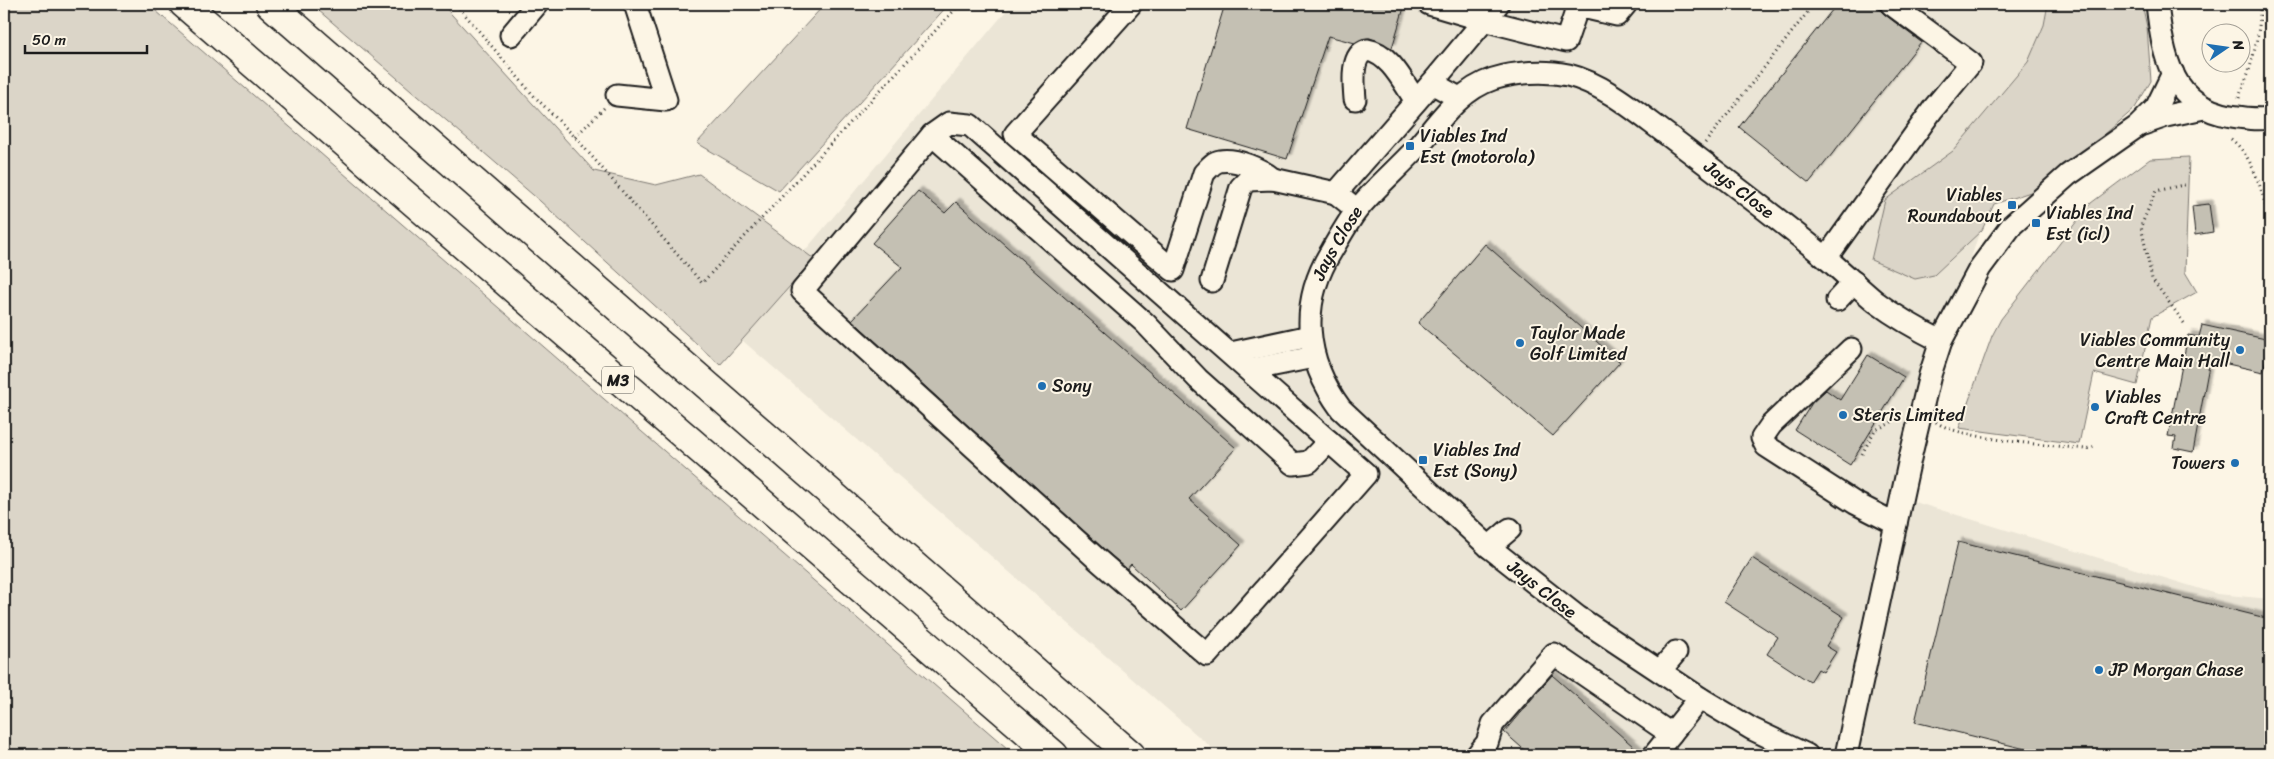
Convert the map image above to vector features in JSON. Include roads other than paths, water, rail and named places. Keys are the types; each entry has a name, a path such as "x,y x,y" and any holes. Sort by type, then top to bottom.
{"highway":[{"name":"M3","path":"184,4 1054,755"},
{"path":"270,4 1131,755"}],"street":[{"path":"512,35 537,4"},
{"path":"617,95 666,100 636,4"},
{"path":"1132,4 1015,134 1173,270 1204,173 1213,164 1220,161 1230,161 1263,171 1273,179"},
{"path":"1429,4 1480,24 1566,41 1578,6 1618,16 1626,4"},
{"path":"1336,194 1498,4"},
{"path":"1826,258 1934,109 1972,63 1891,4"},
{"path":"2157,4 2160,27 2172,73 2184,93 2204,108 2220,114 2269,120"},
{"path":"1354,99 1356,63 1359,54 1372,50 1389,62 1416,101"},
{"name":"Jays Close","path":"1807,755 1752,729 1700,698 1578,617 1489,547 1341,409 1326,390 1314,357 1310,336 1311,310 1324,262 1357,210 1413,152 1459,98 1491,80 1513,75 1543,73 1568,75 1604,91 1695,155 1826,258 1891,312 1941,341"},
{"path":"1846,755 1930,375 1941,341 1980,268 2012,225 2068,175 2138,126 2156,108 2172,73"},
{"path":"1432,83 1459,98"},
{"path":"2138,126 2166,116 2204,108"},
{"path":"950,122 970,125 1231,353 1366,474 1207,655 1098,560 802,291 932,135 950,122"},
{"path":"932,135 1145,323 1198,379 1293,464 1309,462 1329,441"},
{"path":"1212,281 1241,187 1248,180 1273,179 1336,194 1357,210"},
{"path":"1837,300 1854,282"},
{"path":"1162,342 1168,328 1183,312"},
{"path":"1231,353 1310,336"},
{"path":"1851,349 1771,425 1762,438 1766,446 1855,503 1896,524"},
{"path":"1249,370 1314,357"},
{"path":"1279,397 1281,379 1291,362"},
{"path":"1489,547 1510,530"},
{"path":"1660,671 1676,652"},
{"path":"1477,755 1487,743 1493,724 1554,654 1671,734"},
{"path":"1654,755 1700,698"}],"place":[{"name":"Viables Ind Est (motorola)","path":"1410,146"},
{"name":"Viables Roundabout","path":"2012,205"},
{"name":"Viables Ind Est (icl)","path":"2036,223"},
{"name":"Taylor Made Golf Limited","path":"1520,343"},
{"name":"Viables Community Centre Main Hall","path":"2240,350"},
{"name":"Sony","path":"1042,386"},
{"name":"Viables Craft Centre","path":"2095,407"},
{"name":"Steris Limited","path":"1843,415"},
{"name":"Viables Ind Est (Sony)","path":"1423,460"},
{"name":"Towers","path":"2235,463"},
{"name":"JP Morgan Chase","path":"2099,670"}]}
